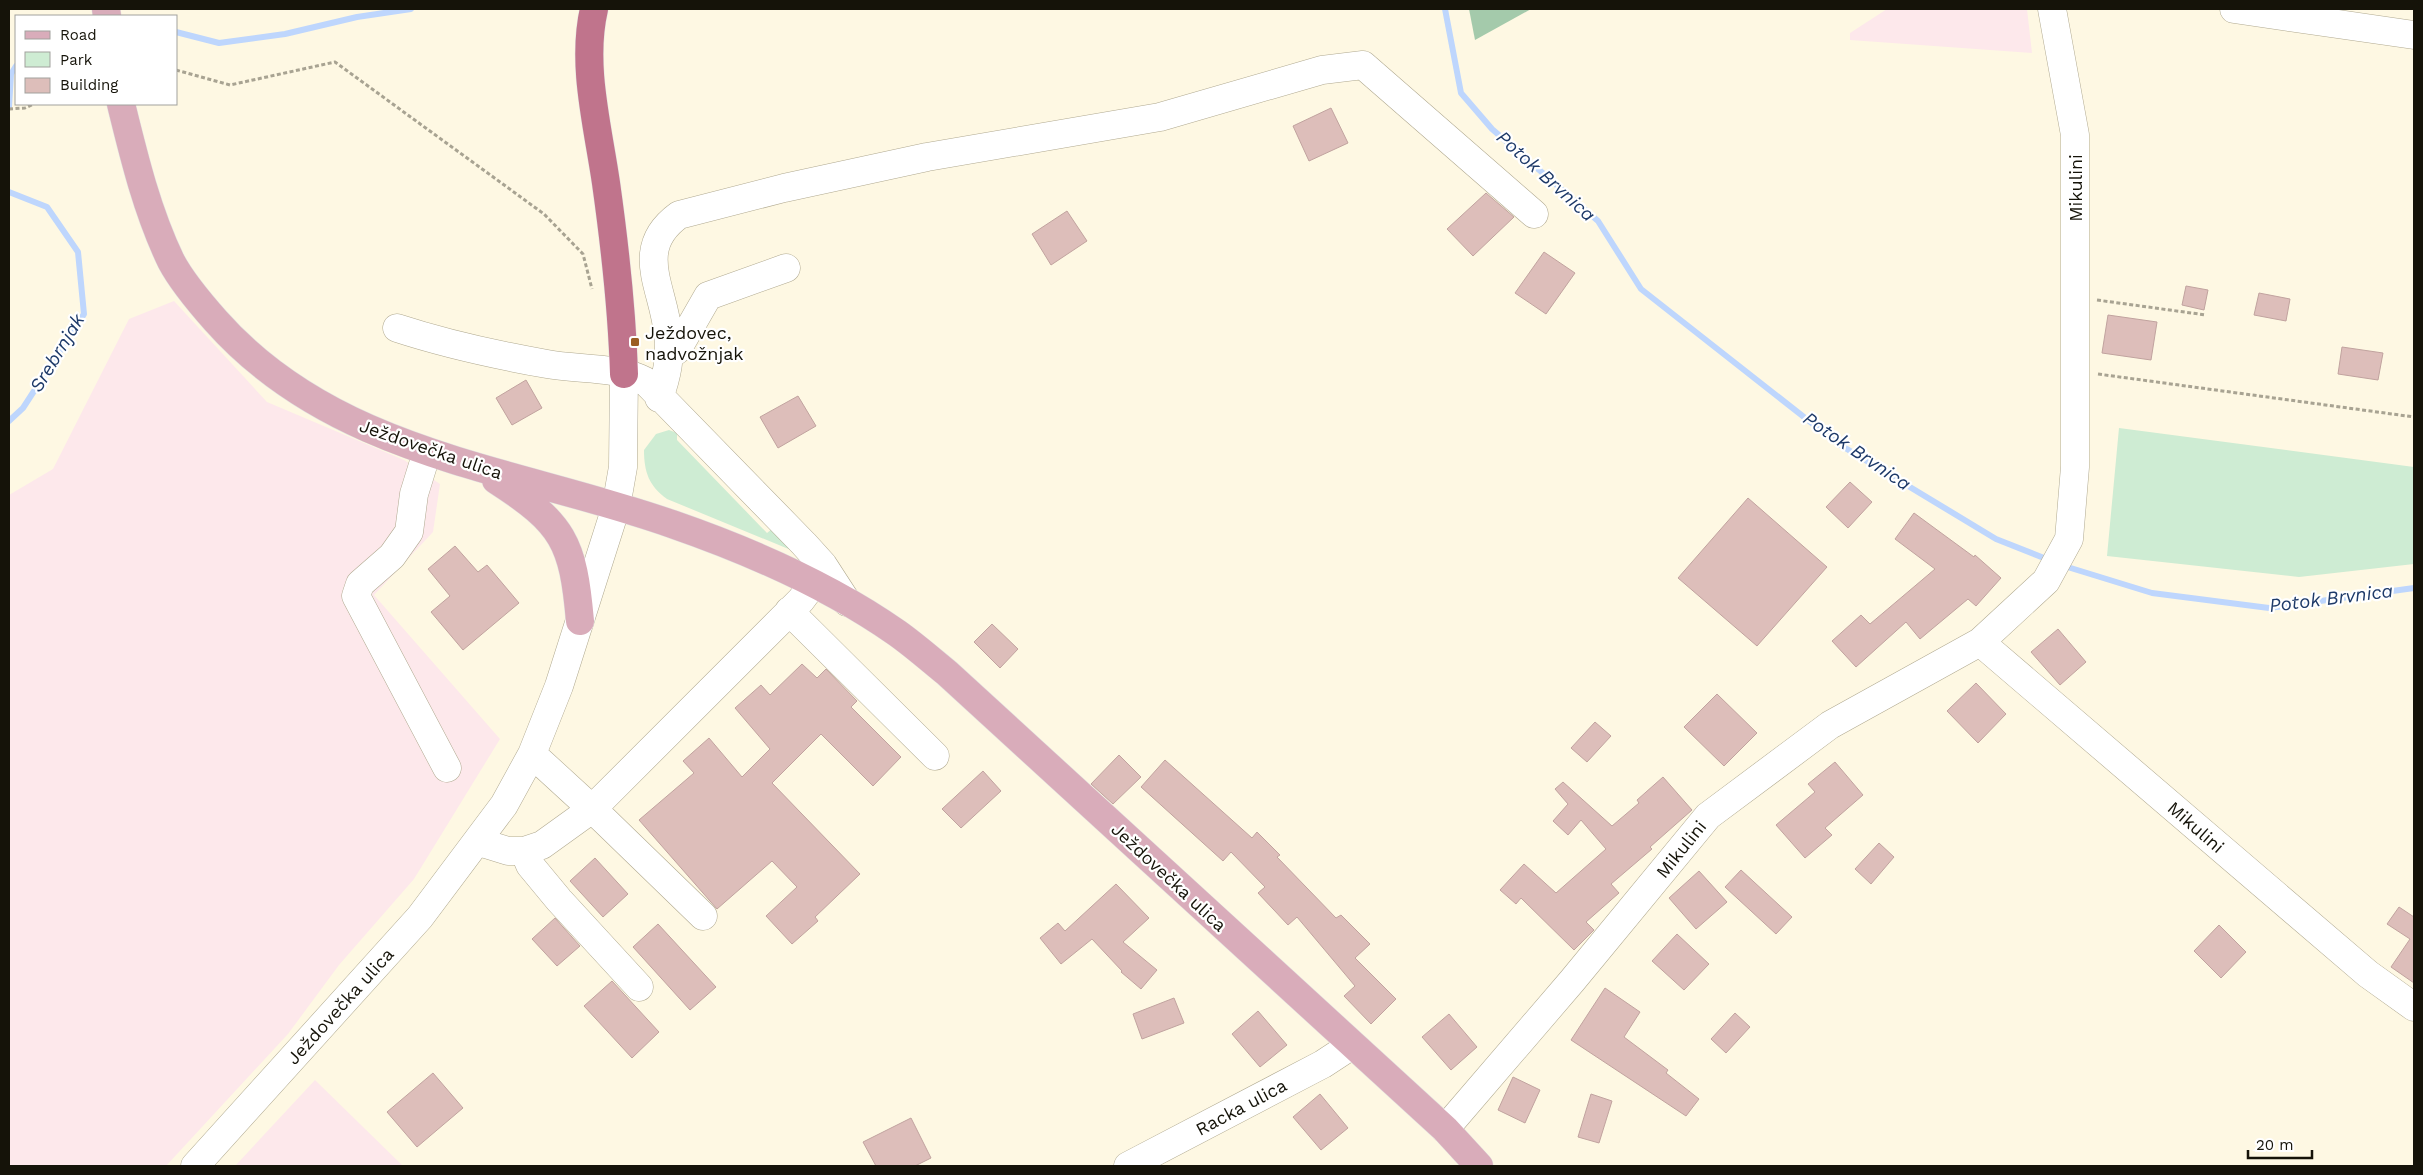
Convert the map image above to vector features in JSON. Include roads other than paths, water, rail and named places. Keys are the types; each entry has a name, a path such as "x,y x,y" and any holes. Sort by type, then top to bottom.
{"highway":[{"path":"594,10 590,40 591,77 619,282 624,374"}],"main road":[{"name":"Ježdovečka ulica","path":"121,105 138,177 172,262 206,310 229,336 264,367 297,392 336,414 382,435 427,452 616,507 707,537 813,584 847,602 899,634 947,673 1445,1129 1479,1166"},
{"path":"473,466 514,491 537,509 558,530 568,548 573,565 580,622"}],"street":[{"name":"Mikulini","path":"1445,1129 1572,981 1708,816 1830,725 1980,642 2046,581 2069,539 2075,467 2075,135 2052,9"},
{"path":"2234,9 2414,35"},
{"path":"659,398 666,378 670,355 668,332 654,263 654,245 666,225 679,215 784,188 927,157 1160,117 1322,70 1363,65 1534,214"},
{"path":"670,355 677,350 708,296 786,268"},
{"name":"Ježdovečka ulica","path":"397,328 461,348 548,365 624,374 645,381 659,398 804,544 823,565 847,602"},
{"path":"616,507 623,467 624,374"},
{"path":"427,452 414,494 409,532 392,556 360,584 356,596 447,768"},
{"name":"Ježdovečka ulica","path":"195,1166 420,917 479,842 504,805 532,754 559,686 616,507"},
{"path":"479,842 508,850 524,851 542,845 592,809 802,600 813,584"},
{"path":"789,611 935,756"},
{"name":"Mikulini","path":"1980,642 2368,974 2414,1007"},
{"path":"532,754 703,916"},
{"path":"524,851 530,865 553,893 639,986"},
{"name":"Racka ulica","path":"1128,1166 1323,1064 1352,1045"}],"waterway":[{"name":"Potok Brvnica","path":"178,33 219,43 285,34 357,17 411,9"},
{"name":"Potok Brvnica","path":"1445,9 1461,93 1492,129 1598,221 1641,289 1837,443 1996,539 2049,560"},
{"name":"Srebrnjak","path":"9,107 11,74 15,68"},
{"name":"Srebrnjak","path":"9,192 47,207 78,252 84,314 23,408 9,421"},
{"name":"Potok Brvnica","path":"2061,565 2152,593 2269,608 2414,588"}],"place":[{"name":"Ježdovec, nadvožnjak","path":"635,342"}]}
